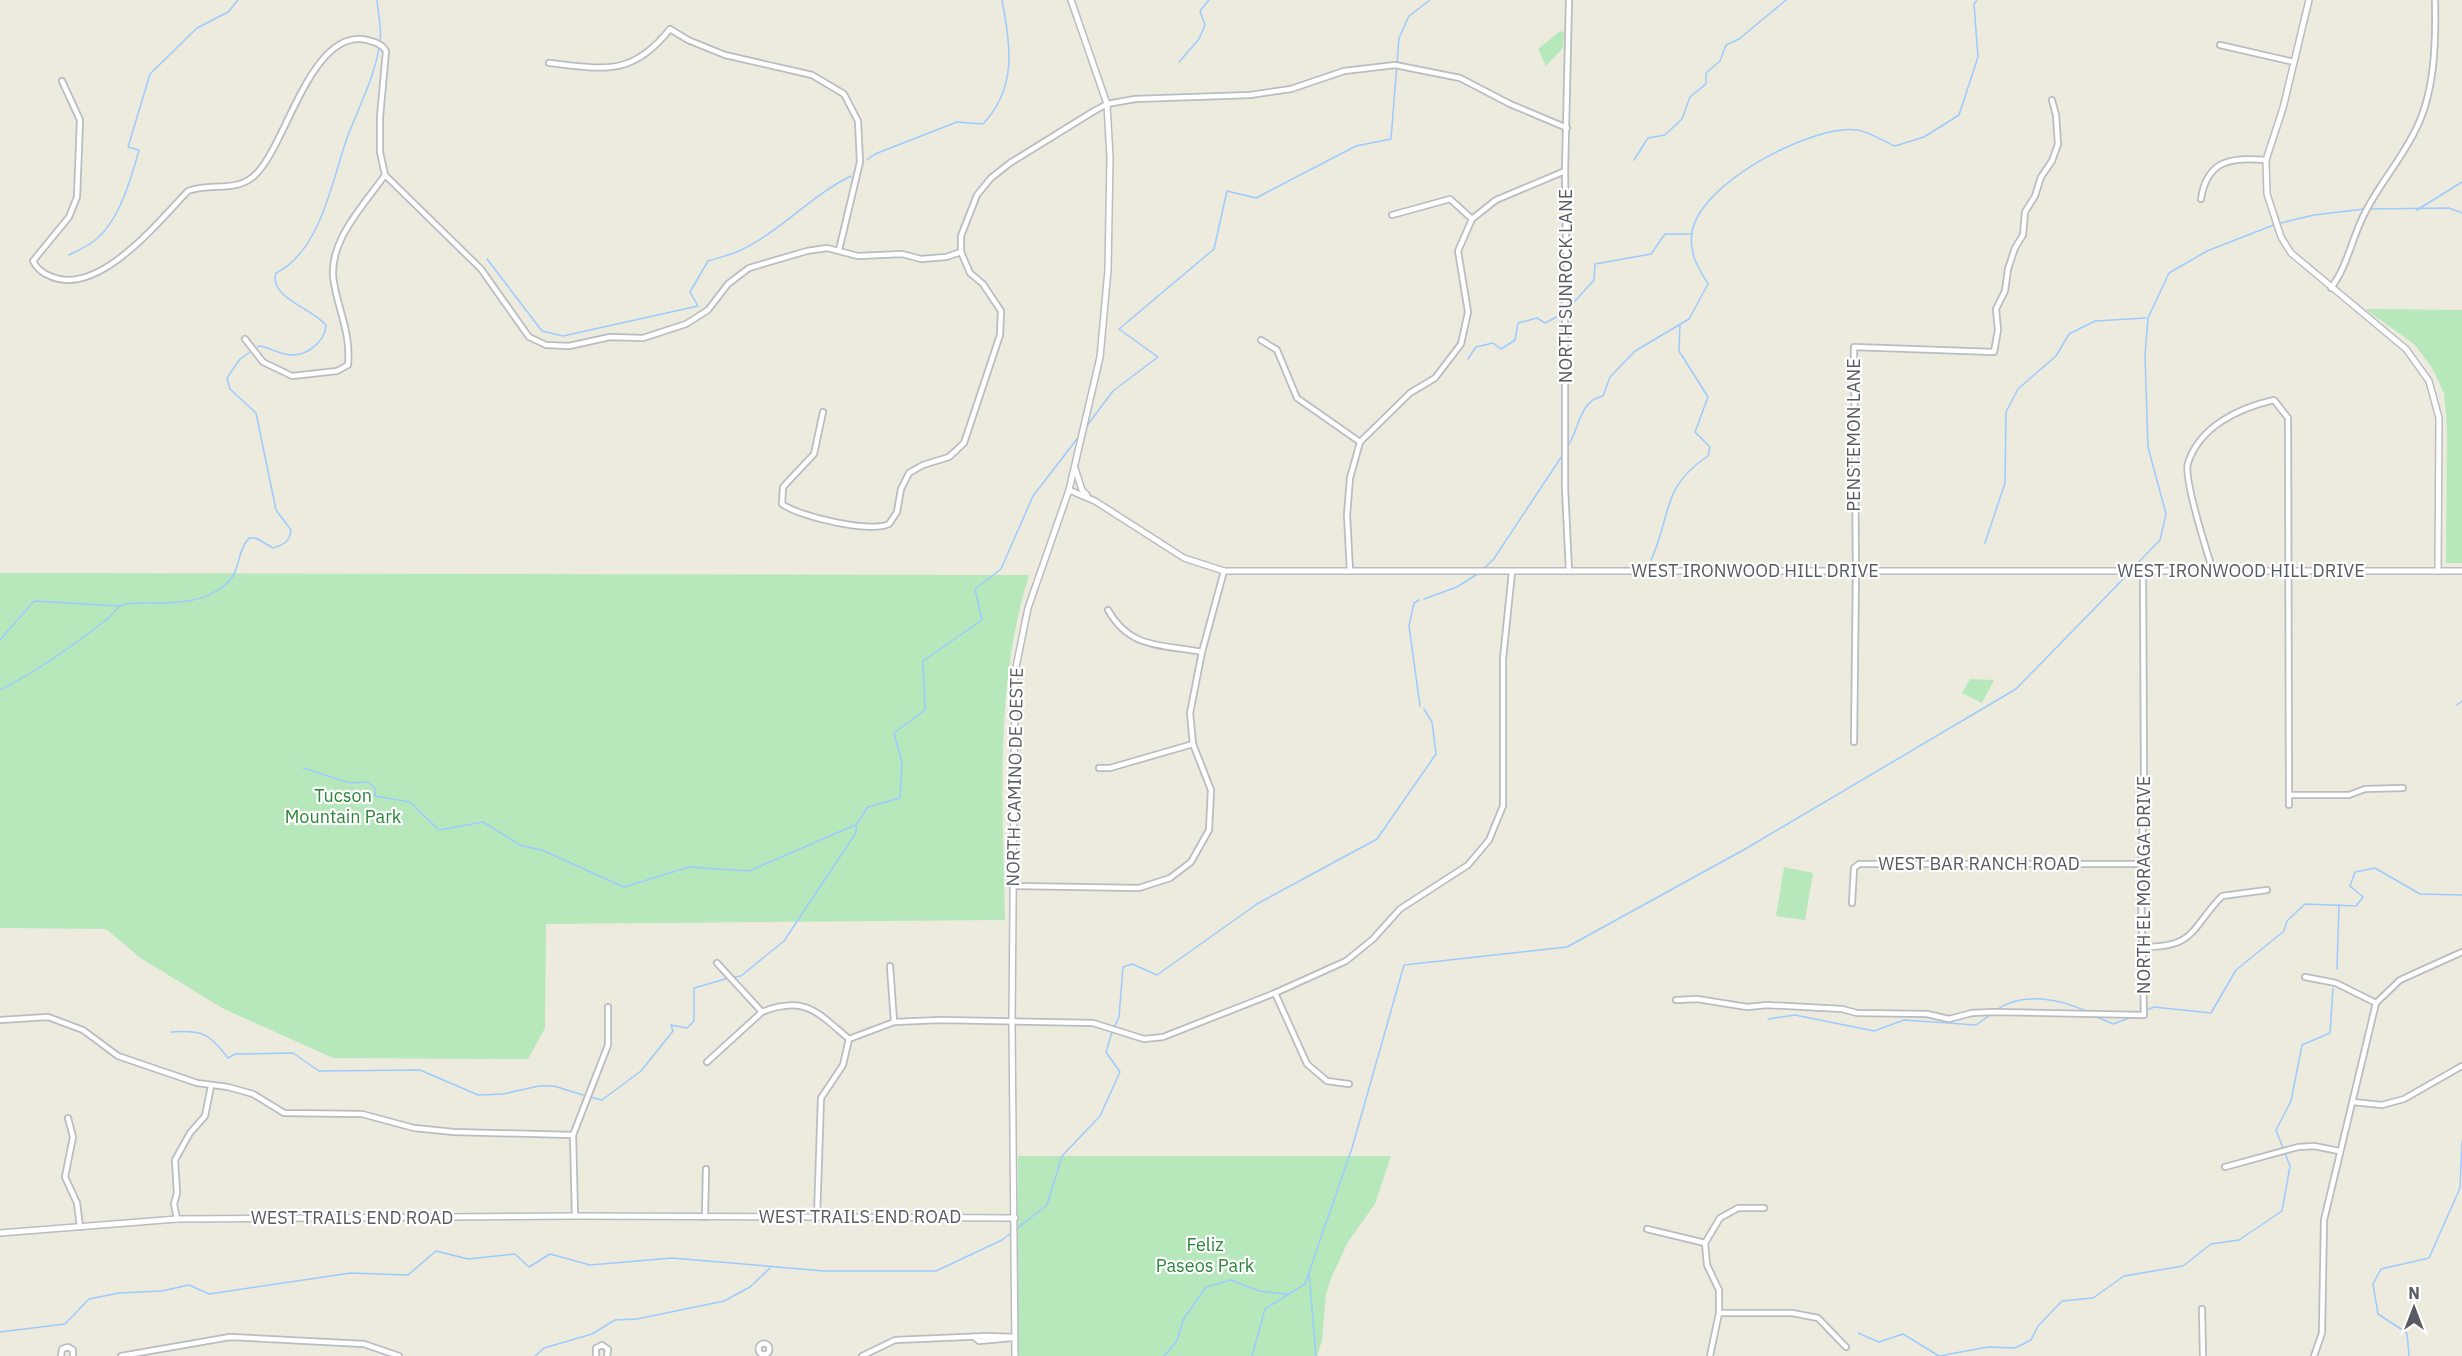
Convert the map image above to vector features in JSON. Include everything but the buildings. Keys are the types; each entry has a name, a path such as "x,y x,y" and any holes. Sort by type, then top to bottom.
{"street":[{"name":"NORTH CAMINO DE OESTE","path":"1015,1356 1012,1022 1015,672 1028,608 1070,490 1105,331 1110,211 1107,104 1071,0"},
{"name":"NORTH SUNROCK LANE","path":"1569,0 1565,171 1567,297 1563,309 1565,488 1569,572"},
{"path":"2309,0 2266,160 2267,194 2281,237 2291,253 2406,349 2421,368 2435,397 2439,418 2438,571"},
{"path":"2331,288 2343,273 2357,229 2367,209 2415,131 2422,112 2432,66 2435,0"},
{"path":"549,63 606,69 626,65 655,47 670,29 688,40 725,55 812,75 844,94 858,121 860,162 839,250"},
{"path":"62,81 80,120 77,197 69,217 33,261 44,273 59,281 81,280 112,265 188,191 197,188 227,188 256,175 265,164 315,69 334,48 345,41 363,39 376,43 386,51 380,117 380,152 385,175 481,269 529,337 546,345 569,346 597,338 649,337 695,320 708,310 728,284 749,268 807,251 839,250 858,256 902,254 921,259 946,257 961,252"},
{"path":"2220,45 2294,62"},
{"path":"823,412 818,443 809,463 783,487 782,504 829,521 878,527 894,520 901,489 909,473 923,465 949,457 959,449 1000,335 1002,320 1000,311 983,284 970,273 962,261 961,237 977,195 991,178 1010,163 1107,104 1181,95 1260,94 1291,89 1344,71 1370,66 1395,65 1460,78 1510,104 1567,128"},
{"name":"PENSTEMON LANE","path":"1856,571 1854,347 1994,352 1998,330 1996,309 2005,291 2008,269 2015,249 2024,235 2025,212 2036,196 2041,177 2052,161 2058,144 2056,115 2052,100"},
{"path":"2201,199 2206,181 2220,165 2246,158 2266,160"},
{"path":"1350,571 1347,515 1350,478 1360,442 1410,393 1435,378 1461,344 1468,312 1458,251 1472,219 1496,200 1565,171"},
{"path":"245,339 264,362 292,376 337,370 348,365 346,324 333,281 334,260 344,234 385,175"},
{"path":"1392,215 1450,199 1472,219"},
{"path":"1261,340 1277,350 1297,398 1360,442"},
{"path":"2213,571 2197,519 2187,464 2205,432 2249,406 2274,400 2288,418 2289,805"},
{"path":"1075,466 1082,490 1090,498"},
{"name":"WEST IRONWOOD HILL DRIVE","path":"1070,490 1090,498 1184,558 1224,571 2462,571"},
{"path":"1013,886 1139,888 1170,878 1191,862 1209,830 1211,790 1193,744 1190,713 1202,652 1224,571"},
{"path":"1854,742 1856,571"},
{"name":"NORTH EL MORAGA DRIVE","path":"1676,1000 1697,999 1747,1007 1767,1005 1842,1009 1857,1013 1927,1014 1949,1019 1972,1013 1993,1012 2144,1016 2141,947 2144,774 2143,571"},
{"path":"849,1039 894,1022 1093,1023 1143,1039 1163,1037 1275,993 1346,961 1373,939 1400,909 1468,865 1490,840 1503,806 1503,658 1512,572"},
{"path":"1108,610 1118,628 1134,639 1202,652"},
{"path":"1099,768 1110,768 1193,744"},
{"path":"2289,795 2349,795 2365,789 2403,788"},
{"name":"WEST BAR RANCH ROAD","path":"1852,903 1854,868 1859,864 2141,864"},
{"path":"2141,947 2166,947 2184,940 2198,927 2222,896 2267,890"},
{"path":"2314,1356 2322,1333 2324,1220 2376,1003 2400,980 2462,952"},
{"path":"717,963 762,1012"},
{"path":"890,966 894,1022"},
{"path":"2305,977 2336,983 2376,1003"},
{"path":"1275,993 1307,1064 1328,1081 1349,1084"},
{"path":"707,1062 762,1012 782,1004 797,1004 814,1009 849,1039"},
{"path":"575,1216 573,1135 608,1045 608,1007"},
{"path":"0,1020 48,1017 83,1030 118,1056 211,1086 228,1087 253,1094 284,1113 362,1114 414,1128 573,1135"},
{"path":"817,1217 821,1098 843,1065 849,1039"},
{"path":"2353,1102 2382,1105 2404,1099 2462,1066"},
{"path":"177,1219 174,1204 177,1192 175,1160 190,1133 205,1116 211,1086"},
{"path":"68,1118 73,1137 65,1177 77,1203 80,1227"},
{"path":"2225,1167 2298,1147 2314,1146 2339,1151"},
{"path":"705,1216 706,1168"},
{"path":"1710,1356 1719,1312 1719,1290 1707,1265 1705,1243 1720,1218 1738,1208 1764,1208"},
{"name":"WEST TRAILS END ROAD","path":"0,1233 177,1219 575,1216 1015,1218"},
{"path":"1647,1229 1705,1243"},
{"path":"2202,1309 2203,1356"},
{"path":"1719,1312 1792,1313 1818,1318 1846,1347"},
{"path":"121,1356 230,1337 364,1344 399,1356"},
{"path":"862,1356 895,1340 1015,1337"},
{"path":"596,1356 596,1348 602,1345 608,1348 607,1356"},
{"path":"61,1356 61,1351 66,1347 72,1348 74,1356"}],"green space":[{"path":"1560,31 1564,32 1563,48 1546,66 1538,49"},
{"path":"2365,309 2462,310 2462,563 2446,563 2447,426 2444,393 2431,366 2414,344"},
{"name":"Tucson Mountain Park","path":"0,573 1029,575 1018,617 1005,703 1002,789 1005,920 546,924 545,1028 528,1059 333,1058 222,1008 139,957 106,929 0,928"},
{"path":"1970,679 1994,680 1982,703 1962,693"},
{"path":"1784,867 1813,873 1805,920 1776,916"},
{"name":"Feliz Paseos Park","path":"1018,1156 1391,1156 1375,1204 1348,1242 1332,1276 1326,1294 1322,1341 1317,1356 1018,1356"}],"waterway":[{"path":"69,255 91,243 103,233 123,199 139,150 128,147 150,74 197,28 228,12 238,0"},
{"path":"0,690 69,648 120,606 133,603 188,601 216,591 225,585 234,574 242,550 249,538 256,538 273,548 288,540 291,530 276,510 256,413 230,389 227,378 240,359 259,346 285,354 299,354 318,343 325,332 326,325 320,319 293,302 279,289 275,281 276,273 291,263 304,249 323,213 347,138 375,66 380,36 377,0"},
{"path":"867,160 875,154 957,122 983,124 1002,96 1009,66 1008,34 1002,0"},
{"path":"1179,62 1199,39 1205,25 1200,11 1209,0"},
{"path":"1086,427 1113,391 1158,357 1119,329 1214,249 1227,191 1256,198 1356,146 1391,139 1399,38 1409,16 1430,0"},
{"path":"1634,160 1648,138 1665,135 1682,119 1690,97 1706,84 1706,73 1720,61 1726,45 1739,39 1786,0"},
{"path":"1566,449 1584,410 1595,399 1603,396 1610,377 1635,351 1689,319 1708,284 1693,254 1692,233 1699,214 1714,195 1735,177 1787,147 1813,137 1837,131 1857,130 1895,146 1924,137 1959,115 1978,57 1974,4 1977,0"},
{"path":"487,259 542,331 563,336 698,306 690,292 708,261 754,243 822,193 851,176"},
{"path":"2417,210 2462,182"},
{"path":"2369,209 2449,208 2462,213"},
{"path":"2132,569 2160,540 2166,514 2148,447 2145,355 2148,318 2169,273 2207,251 2276,224 2314,215 2364,209"},
{"path":"1566,311 1594,280 1595,264 1651,254 1665,234 1691,234"},
{"path":"1468,359 1476,347 1493,343 1501,349 1515,340 1518,323 1537,318 1545,323 1562,314"},
{"path":"1985,543 2005,483 2006,412 2018,389 2056,356 2069,334 2095,321 2146,318"},
{"path":"1651,560 1674,491 1682,479 1708,456 1710,447 1695,432 1708,397 1679,351 1680,324"},
{"path":"734,977 741,976 784,941 856,833 856,825 868,807 900,798 902,762 894,733 925,710 923,661 982,620 975,589 1001,569 1033,496 1080,435"},
{"path":"1483,569 1493,560 1564,453"},
{"path":"1424,599 1457,587 1479,573"},
{"path":"1252,1356 1265,1309 1305,1284 1352,1148 1404,965 1567,947 1747,848 2016,689 2129,573"},
{"path":"1419,600 1414,603 1409,626 1420,706"},
{"path":"0,640 34,601 120,606"},
{"path":"2457,705 2462,701"},
{"path":"1114,1028 1119,1017 1123,967 1132,964 1157,975 1257,904 1377,839 1436,754 1432,722 1424,709"},
{"path":"303,768 350,783 368,782 375,788 375,796 410,802 439,830 483,822 522,846 542,850 624,887 689,867 749,871 855,825"},
{"path":"2139,1013 2154,1007 2211,1013 2236,970 2284,931 2287,921 2305,904 2356,906 2363,897 2350,886 2355,872 2375,868 2420,894 2462,895"},
{"path":"2337,969 2339,904"},
{"path":"590,1097 602,1100 641,1071 673,1031 671,1025 687,1028 694,1021 694,988 729,978"},
{"path":"1858,1333 1879,1342 1903,1334 1939,1356 1988,1347 2015,1348 2031,1340 2038,1326 2062,1301 2093,1298 2124,1276 2183,1266 2211,1244 2239,1240 2282,1211 2290,1166 2276,1130 2291,1101 2302,1045 2330,1033 2333,988"},
{"path":"1996,1010 2018,1000 2042,999 2077,1007 2088,1012"},
{"path":"1768,1019 1795,1015 1874,1031 1904,1020 1976,1025 1990,1015"},
{"path":"2095,1016 2113,1024 2132,1017"},
{"path":"171,1032 204,1035 210,1038 228,1058 235,1054 293,1053 319,1071 420,1070 478,1095 503,1094 539,1086 554,1086 583,1095"},
{"path":"1015,1230 1047,1205 1062,1156 1100,1116 1120,1072 1106,1052 1112,1032"},
{"path":"2409,1356 2407,1333 2378,1314 2373,1284 2381,1269 2429,1258 2460,1188 2462,1141"},
{"path":"0,1332 65,1324 89,1299 119,1293 162,1291 189,1285 209,1294 351,1273 408,1275 436,1251 468,1259 515,1254 529,1267 550,1254 590,1265 672,1258 824,1271 936,1271 1002,1240 1011,1233"},
{"path":"535,1356 544,1348 592,1334 615,1320 637,1319 724,1301 750,1287 770,1268"},
{"path":"1309,1273 1316,1356"},
{"path":"1164,1356 1177,1341 1183,1320 1206,1287 1231,1280 1259,1291 1288,1294"}]}
